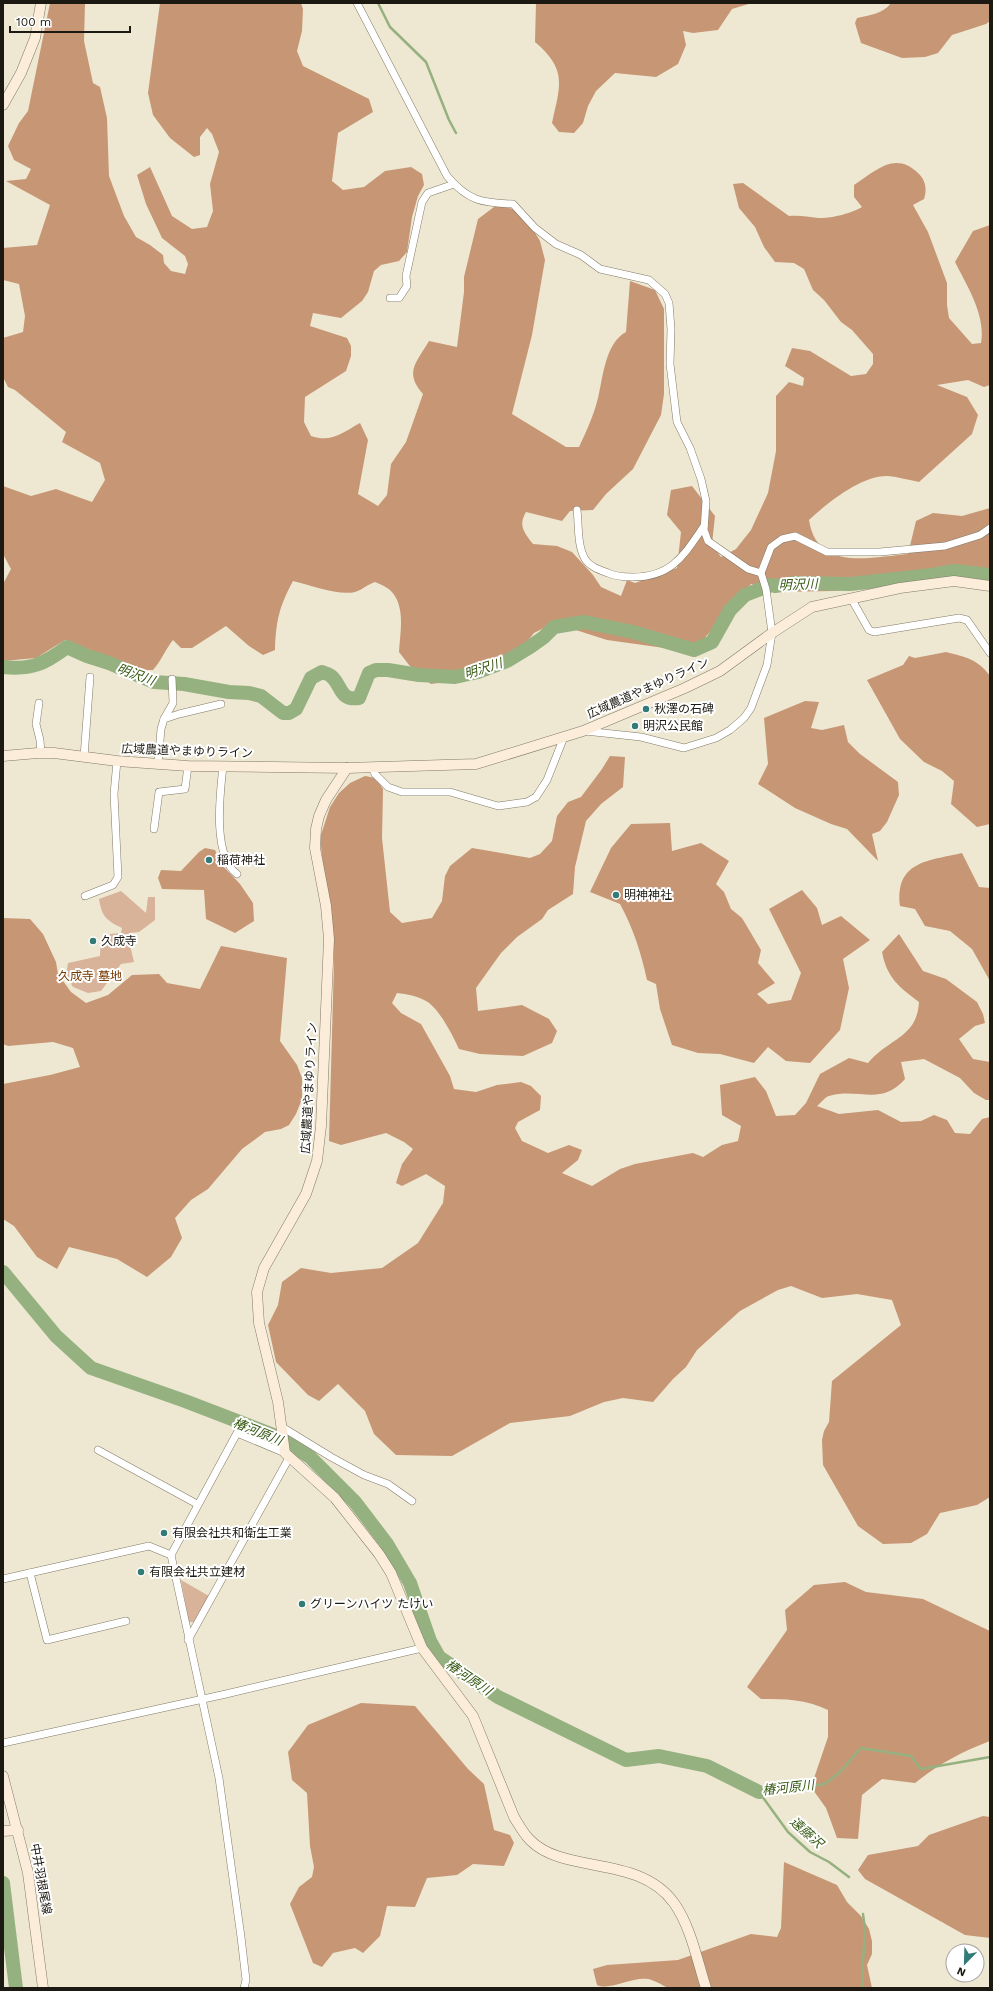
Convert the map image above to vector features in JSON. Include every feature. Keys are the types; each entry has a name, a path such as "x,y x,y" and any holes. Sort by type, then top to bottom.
{"street":[{"path":"3,104 21,73 35,38 41,3"},
{"path":"357,3 447,176 454,184 471,198 494,204 513,204 535,228 556,244 581,255 600,269 649,280 665,294 669,303 671,329 670,364 677,422 690,448 701,479 706,501 704,526 708,541 748,569 761,573"},
{"path":"390,298 399,298 407,286 406,276 422,202 428,193 454,184"},
{"path":"577,510 581,546 586,560 596,568 619,576 652,576 666,570 679,560 704,526"},
{"path":"583,731 641,737 684,748 716,738 730,730 744,718 754,702 768,665 772,633 766,589 761,573 771,547 782,538 795,536 827,552 880,552 946,546 980,535 990,528"},
{"name":"広域農道やまゆりライン","path":"3,756 41,752 117,761 188,766 347,768 476,764 583,731 685,688 720,671 772,633 812,607 900,588 954,581 990,586"},
{"path":"851,598 869,630 874,632 959,618 966,620 990,653"},
{"path":"84,757 90,677"},
{"path":"158,764 164,719 173,703 172,679"},
{"path":"38,703 36,724 41,752"},
{"path":"164,719 221,704"},
{"path":"372,767 375,774 388,787 402,792 450,792 469,796 492,805 526,802 536,797 547,780 564,737"},
{"path":"85,896 113,885 118,878 114,800 117,761"},
{"path":"154,829 158,792 185,789 188,766"},
{"path":"222,766 220,800 222,846 231,869 237,874"},
{"name":"広域農道やまゆりライン","path":"287,1455 278,1402 259,1323 257,1292 260,1277 268,1258 312,1182 320,1148 329,939 326,906 315,848 319,816 326,800 347,768"},
{"path":"283,1430 364,1475 388,1484 412,1500"},
{"path":"244,1988 246,1980 241,1937 219,1778 188,1640 171,1555 236,1433 287,1455 303,1468 334,1498 379,1554 391,1573 422,1648 473,1716 514,1817 530,1840 540,1848 556,1855 612,1868 637,1876 661,1890 673,1902 684,1920 706,1988"},
{"path":"98,1450 197,1504"},
{"path":"188,1640 287,1455"},
{"path":"3,1579 149,1546 171,1555"},
{"path":"30,1573 47,1640 126,1621"},
{"path":"3,1743 201,1700 422,1648"},
{"name":"中井羽根尾線","path":"3,1776 10,1830 28,1873 43,1988"}],"green space":[{"name":"久成寺 墓地","path":"121,891 146,913 148,897 155,897 155,920 139,932 129,933 129,941 134,962 121,964 101,991 88,993 73,987 66,975 68,963 100,956 101,938 109,937 110,934 121,933 122,928 112,923 103,914 99,899"},
{"path":"181,1580 209,1596 195,1622 189,1622"}],"shaded area":[{"path":"50,3 85,3 84,41 93,83 100,87 107,118 109,176 124,216 136,237 163,255 164,263 171,271 185,274 188,264 185,256 162,238 146,204 137,175 150,167 172,216 192,229 207,227 213,211 210,184 219,152 212,134 207,128 200,137 200,155 194,157 170,138 153,115 148,93 160,3 301,3 303,9 302,31 297,51 303,66 369,99 373,112 338,133 332,181 343,190 364,187 385,171 411,167 422,174 424,185 418,196 412,217 407,252 399,261 381,265 374,271 368,292 362,301 341,318 313,313 310,326 347,338 351,346 351,356 346,371 305,397 304,422 311,436 318,438 331,438 360,423 368,440 358,494 378,506 387,495 391,464 406,442 423,394 414,380 413,373 416,362 429,341 457,347 464,292 464,277 478,219 498,204 523,213 540,241 545,260 532,335 512,414 566,447 579,447 594,411 609,352 613,344 626,332 630,281 655,290 664,309 664,394 661,415 633,469 606,494 593,510 570,511 562,521 526,512 522,521 523,529 533,544 557,546 572,552 593,575 601,587 621,596 627,580 635,583 677,568 681,532 667,515 671,490 692,486 715,516 712,544 721,557 736,549 751,530 768,493 776,451 776,396 789,382 803,386 804,378 785,366 792,348 810,351 851,376 866,374 873,364 873,354 852,330 841,322 824,300 813,290 804,269 794,263 775,262 764,247 755,227 739,208 733,184 743,183 789,216 828,218 862,207 854,197 854,185 878,169 894,163 910,167 919,174 926,189 924,199 913,205 928,232 947,283 947,305 949,318 972,344 981,343 981,322 970,291 955,262 973,231 990,225 990,385 984,387 968,380 937,385 967,397 978,415 972,434 919,482 888,476 867,480 835,498 809,520 814,537 823,548 834,554 848,558 863,558 908,554 916,521 933,513 962,516 990,508 990,580 957,577 882,584 834,591 774,592 751,584 702,641 672,649 607,640 554,623 534,633 511,663 476,678 431,684 409,665 399,652 401,620 399,604 391,591 375,582 355,592 341,593 324,590 293,581 284,599 279,614 275,650 263,655 249,646 226,626 192,648 181,648 173,640 153,670 142,670 65,640 36,658 3,661 3,584 11,569 3,554 3,486 31,496 56,489 92,502 105,480 100,463 62,442 66,432 15,390 8,387 3,377 3,338 23,332 25,316 19,284 3,280 3,248 37,245 50,205 6,181 26,179 31,169 14,160 8,146 19,123 28,111"},
{"path":"536,3 752,3 732,9 718,30 693,33 683,31 686,45 678,64 656,77 615,73 596,91 588,106 583,123 574,133 559,132 552,123 559,88 559,79 553,61 535,42"},
{"path":"891,3 990,3 990,21 986,24 952,35 938,53 925,57 902,58 861,43 855,23 857,18 880,12"},
{"path":"946,652 965,657 976,662 990,676 990,824 977,827 951,804 954,781 942,771 924,762 900,739 867,680 903,665 909,656 915,658"},
{"path":"805,701 819,702 811,728 822,730 844,725 848,742 860,754 898,782 899,795 887,822 880,831 872,834 878,861 847,829 831,824 795,808 758,784 768,764 764,718"},
{"path":"610,756 625,757 623,787 601,804 586,821 575,867 573,894 548,910 542,919 517,937 501,953 476,988 478,1011 522,1005 549,1019 557,1031 552,1043 523,1056 480,1054 459,1049 441,1016 426,1001 397,993 392,1003 401,1013 421,1024 450,1076 454,1089 476,1092 497,1085 521,1082 531,1086 541,1096 540,1110 518,1122 515,1128 522,1141 548,1153 569,1145 582,1150 578,1160 562,1173 592,1186 620,1169 635,1164 693,1153 703,1157 722,1145 738,1141 741,1126 722,1115 720,1085 755,1077 766,1091 776,1116 795,1115 806,1103 820,1074 849,1058 868,1063 876,1055 901,1037 908,1031 913,1023 917,1014 919,1002 905,992 895,981 887,969 884,961 882,952 899,934 923,971 946,979 977,1002 983,1014 985,1023 975,1026 959,1039 973,1059 990,1062 990,1100 986,1100 974,1093 960,1078 924,1059 901,1062 905,1079 896,1087 887,1092 869,1095 850,1093 840,1094 824,1099 817,1106 839,1114 878,1110 901,1122 921,1121 934,1115 947,1120 955,1133 970,1134 982,1119 990,1117 990,1497 977,1505 940,1513 927,1534 911,1543 883,1544 858,1526 823,1465 822,1440 824,1431 829,1422 832,1381 901,1325 892,1300 857,1294 822,1298 791,1286 778,1290 740,1311 697,1350 686,1367 673,1379 653,1402 623,1398 604,1402 570,1416 510,1423 452,1456 396,1455 374,1434 365,1411 338,1384 319,1401 308,1395 276,1362 268,1325 278,1305 282,1282 301,1268 331,1273 382,1268 418,1243 443,1203 445,1186 426,1174 402,1186 396,1183 402,1164 413,1149 404,1142 386,1133 341,1145 329,1141 334,962 320,838 330,807 339,793 350,783 365,776 376,778 383,789 382,838 390,912 402,923 432,918 442,901 445,876 450,866 472,848 530,858 540,854 552,841 557,816 568,802 581,797"},
{"path":"670,823 672,851 701,843 729,861 716,884 724,892 731,909 742,918 761,950 758,963 775,983 757,994 768,1004 791,1000 801,973 769,909 802,890 817,908 822,925 841,916 870,940 843,959 849,988 840,1030 810,1063 786,1061 768,1047 754,1063 720,1054 698,1053 672,1045 660,1009 656,984 647,980 636,940 620,904 590,892 611,848 631,824"},
{"path":"205,848 215,850 222,865 240,884 253,903 254,921 235,933 206,919 204,890 162,889 158,878 161,870 181,871 199,852"},
{"path":"962,853 979,887 990,888 990,981 972,949 950,931 925,926 915,909 900,906 900,891 903,880 908,872 926,861"},
{"path":"3,918 30,919 43,934 56,962 58,974 71,992 86,1003 108,995 132,975 159,974 167,983 200,989 221,946 287,958 280,1041 297,1065 302,1078 302,1099 296,1114 289,1125 281,1129 265,1132 242,1149 208,1189 191,1200 175,1218 182,1238 171,1257 147,1277 117,1259 69,1247 57,1269 37,1257 14,1226 3,1219 3,1084 50,1075 80,1067 73,1048 53,1042 8,1046 3,1044"},
{"path":"845,1582 866,1592 923,1599 990,1631 990,1741 951,1759 915,1783 882,1779 862,1795 858,1839 837,1838 826,1808 811,1787 828,1737 828,1710 820,1706 803,1702 761,1699 747,1687 787,1630 785,1610 814,1585"},
{"path":"361,1703 415,1706 468,1769 484,1784 494,1830 510,1835 514,1843 504,1866 473,1864 457,1875 427,1878 415,1907 387,1906 380,1936 363,1953 355,1948 333,1953 322,1967 313,1963 290,1904 299,1887 312,1877 314,1867 310,1846 307,1793 292,1780 288,1752 308,1725"},
{"path":"983,1816 990,1817 990,1938 965,1935 865,1879 858,1870 868,1855 918,1846 929,1835"},
{"path":"784,1862 837,1885 847,1902 861,1916 869,1929 872,1941 872,1954 867,1965 872,1988 668,1988 648,1979 634,1980 608,1986 597,1985 593,1969 607,1965 678,1960 751,1934 777,1937 781,1928"}],"waterway":[{"path":"378,3 390,27 426,62 449,120 456,133"},
{"name":"明沢川","path":"3,667 22,668 44,662 67,647 154,682 184,684 229,692 249,693 261,696 283,713 289,713 296,709 311,678 322,672 328,674 335,680 344,695 359,698 369,673 376,670 455,677 478,672 507,661 544,637 554,627 584,622 633,632 694,650 712,642 730,610 745,595 771,585 775,586 795,583 850,584 932,575 954,571 990,575"},
{"name":"椿河原川","path":"3,1272 56,1336 91,1368 185,1401 276,1436 310,1457 355,1502 387,1544 410,1583 430,1641 439,1657 498,1697 626,1760 659,1756 707,1766 759,1792"},
{"name":"椿河原川","path":"849,1877 829,1862 810,1852 788,1832 759,1792 825,1784 840,1772 861,1748 911,1756 921,1769 990,1757"},
{"path":"3,1883 16,1988"},
{"name":"遠藤沢","path":"863,1914 865,1933 862,1969 863,1988"}],"place":[{"name":"秋澤の石碑","path":"646,709"},
{"name":"明沢公民館","path":"635,726"},
{"name":"稲荷神社","path":"209,860"},
{"name":"明神神社","path":"616,895"},
{"name":"久成寺","path":"93,941"},
{"name":"有限会社共和衛生工業","path":"164,1533"},
{"name":"有限会社共立建材","path":"141,1572"},
{"name":"グリーンハイツ たけい","path":"302,1604"}]}
